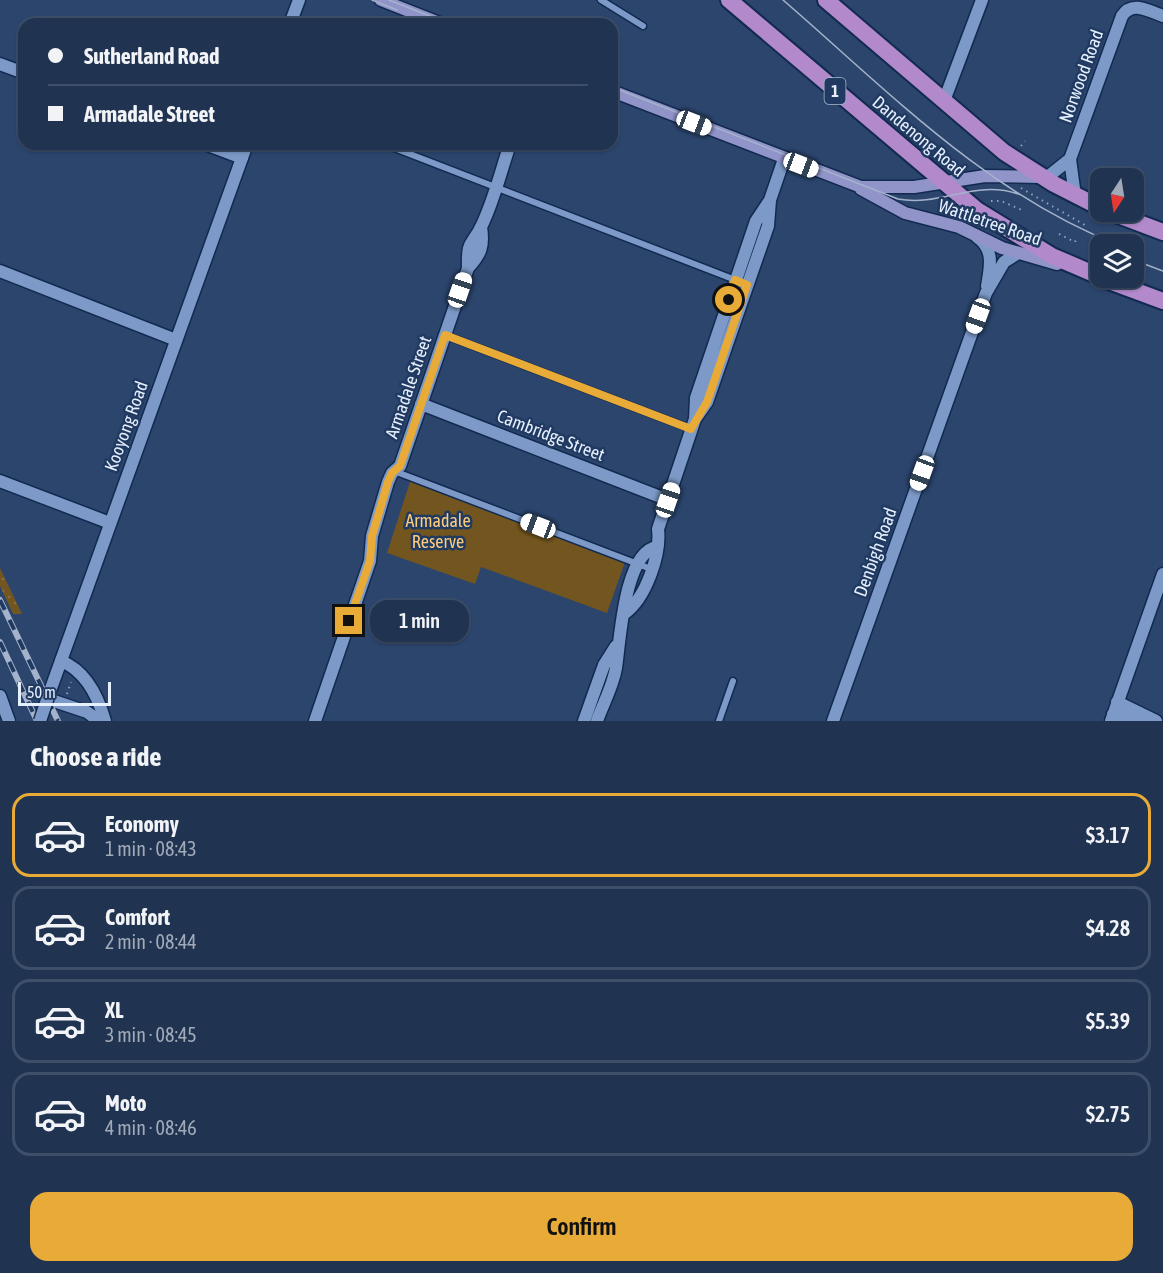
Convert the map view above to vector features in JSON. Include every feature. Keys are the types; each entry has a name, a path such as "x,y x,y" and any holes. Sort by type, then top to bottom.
{"highway":[{"name":"Dandenong Road","path":"729,0 943,175 977,210 1052,256 1090,273"},
{"path":"826,0 1004,152 1044,178 1090,203"},
{"path":"1136,222 1163,232"},
{"name":"Dandenong Road","path":"1128,288 1163,301"}],"main road":[{"path":"381,0 405,4 431,18"},
{"name":"Wattletree Road","path":"618,93 852,185 900,212 959,227 1018,253 1090,274"},
{"name":"Wattletree Road","path":"852,185 872,188 909,188 943,175 1044,178"}],"street":[{"path":"292,18 299,0"},
{"path":"944,101 982,0"},
{"name":"Norwood Road","path":"1075,196 1070,159 1125,10 1135,7 1163,16"},
{"path":"0,64 18,71"},
{"path":"221,150 242,158"},
{"name":"Kooyong Road","path":"40,721 245,150"},
{"name":"Armadale Street","path":"315,721 370,561 372,536 394,471 400,466 468,268 467,249 471,239 481,227 508,150"},
{"path":"625,613 638,602 651,569 657,547 658,529 693,424 707,402 741,283 768,225 770,200 784,159"},
{"path":"1044,178 1070,159"},
{"name":"Denbigh Road","path":"972,233 983,241 989,251 990,264 986,293"},
{"name":"Denbigh Road","path":"833,721 986,293 1004,262 1018,253"},
{"path":"0,271 176,340"},
{"name":"Cambridge Street","path":"422,404 668,500"},
{"path":"0,481 111,524"},
{"path":"597,721 616,669 617,645 625,613 625,600 637,564 644,553 657,547"},
{"path":"1114,712 1163,574"},
{"path":"585,721 604,665 617,645"},
{"path":"62,661 75,667 84,675 105,721"},
{"path":"0,696 10,720"},
{"path":"50,698 87,712 99,721"},
{"path":"1114,712 1149,721"},
{"path":"1114,712 1156,721"}],"lane":[{"path":"601,0 643,26"},
{"path":"399,150 741,283"},
{"path":"445,335 693,424"},
{"path":"394,471 651,569"},
{"path":"719,721 733,681"}],"path":[{"path":"1019,148 1025,141"},
{"path":"943,175 956,162"},
{"path":"1015,184 1081,226 1088,227"},
{"path":"990,200 1001,201 1022,210"},
{"path":"1059,234 1075,242 1076,239"},
{"path":"66,700 74,675"}],"green space":[{"name":"Armadale Reserve","path":"411,479 626,559 607,613 481,567 475,584 387,553"},
{"path":"0,568 22,614 13,614 0,586"}],"tram line":[{"path":"372,0 397,10"},
{"path":"389,0 435,18"},
{"path":"783,0 899,103 981,168 1024,197 1069,223 1094,234"},
{"path":"618,89 898,199 929,199 989,190 1021,195"},
{"path":"1144,264 1163,271"}],"railway":[{"path":"0,600 58,721"},
{"path":"0,642 37,721"}],"route":[{"path":"349,621 370,561 372,536 389,487 388,482 392,473 400,466 445,335 691,429 707,402 747,285 735,280 729,300"}]}
